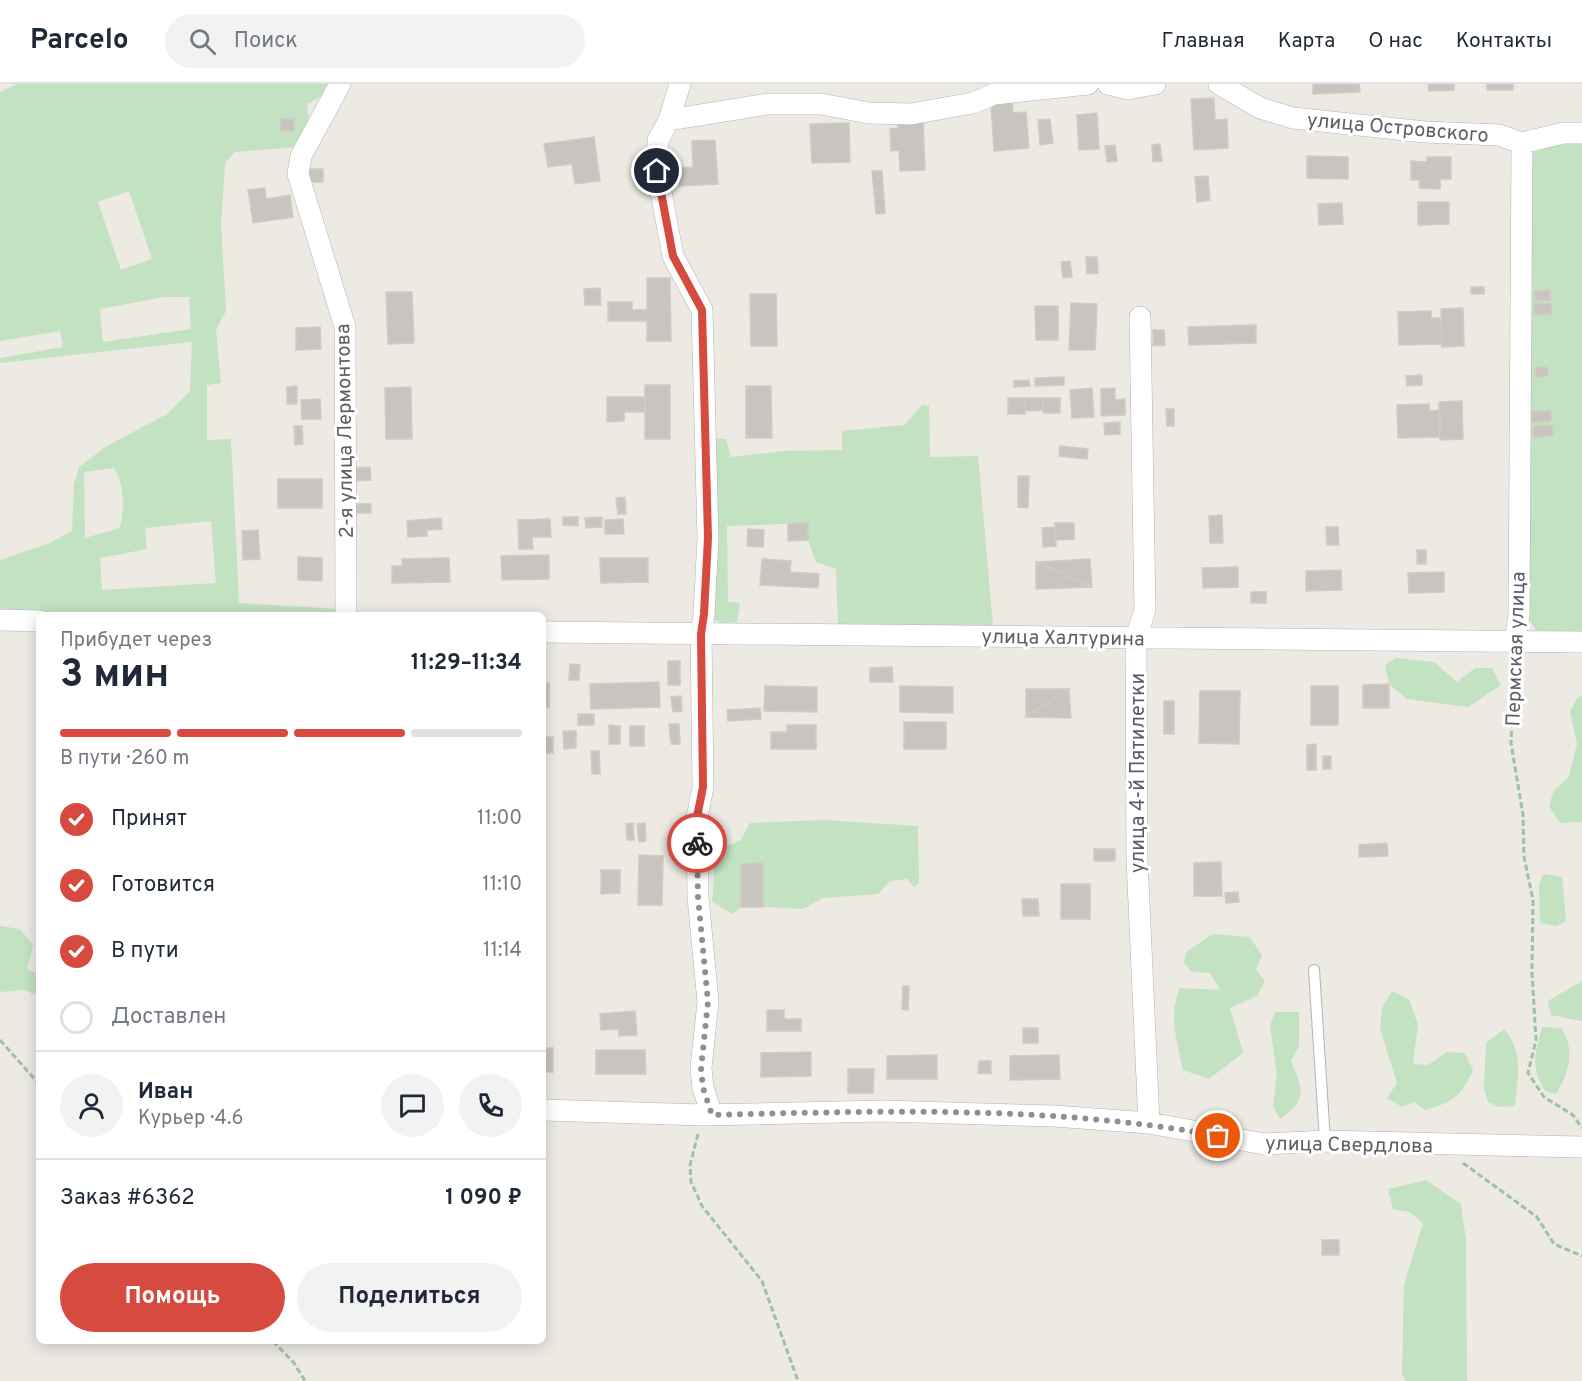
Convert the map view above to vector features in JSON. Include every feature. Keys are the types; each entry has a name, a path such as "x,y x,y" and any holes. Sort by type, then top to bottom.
{"street":[{"name":"2-я улица Лермонтова","path":"340,84 301,156 298,174 345,327 346,612"},
{"path":"681,84 669,120 658,140 657,171 664,219 673,256 702,310 708,538 701,634 703,787 697,817 698,897 708,1002 701,1068 707,1115"},
{"path":"669,120 768,104 821,104 869,113 911,114 973,103 994,94 1088,84"},
{"path":"1108,84 1128,89 1155,84"},
{"name":"улица Островского","path":"1220,84 1260,108 1293,118 1425,132 1499,135 1522,143 1563,133 1582,132"},
{"name":"Пермская улица","path":"1515,641 1518,615 1522,143"},
{"name":"улица 4-й Пятилетки","path":"1140,317 1145,610 1136,638 1137,859 1149,1124"},
{"path":"0,620 36,621"},
{"name":"улица Халтурина","path":"546,632 1582,642"},
{"name":"улица Свердлова","path":"546,1110 707,1115 884,1111 1054,1116 1149,1124 1264,1144 1325,1141 1438,1146 1582,1147"}],"lane":[{"path":"1314,970 1325,1141"}],"path":[{"name":"Пермская улица","path":"1515,641 1511,743 1522,815 1524,857 1533,900 1532,972 1536,1041 1528,1073 1544,1097 1573,1115 1582,1128"},
{"path":"0,1040 36,1081"},
{"path":"707,1115 690,1165 691,1182 702,1206 762,1281 798,1381"},
{"path":"1438,1146 1537,1217 1554,1244 1582,1256"},
{"path":"276,1344 294,1363 305,1381"}],"green space":[{"path":"17,84 335,84 324,95 307,104 309,122 298,147 235,152 225,163 221,224 226,311 216,330 221,383 207,385 207,440 231,439 239,603 341,609 338,612 0,612 0,560 50,543 72,531 74,484 79,467 107,446 167,414 190,391 192,342 0,363 0,358 63,347 60,331 0,341 0,92","holes":["129,191 152,259 121,270 98,202","164,297 189,297 191,329 103,342 100,309","114,468 118,474 123,497 120,528 85,538 84,472","211,521 216,583 102,590 100,558 147,549 145,528"]},
{"path":"1582,139 1582,633 1548,633 1536,630 1527,616 1531,154 1564,140"},
{"path":"922,405 929,406 930,457 978,456 993,626 838,626 836,569 816,562 808,540 808,523 727,526 728,602 740,603 737,622 722,623 709,618 710,438 726,439 731,457 784,451 842,450 842,431 904,425"},
{"path":"1396,658 1434,662 1457,682 1475,668 1492,668 1501,685 1468,707 1407,699 1389,684 1385,665"},
{"path":"1582,696 1582,822 1560,823 1549,806 1554,790 1569,777 1577,744 1570,711 1578,697"},
{"path":"824,820 918,826 919,883 914,887 907,879 890,881 878,894 823,898 803,909 763,907 763,864 741,864 741,907 733,914 712,902 716,851 741,840 750,823"},
{"path":"1543,874 1562,877 1566,921 1556,926 1540,923 1539,885"},
{"path":"0,926 20,929 33,945 27,969 36,973 36,995 24,990 0,992"},
{"path":"1213,934 1250,937 1262,956 1256,969 1265,981 1257,996 1230,1008 1243,1053 1209,1079 1183,1070 1174,1019 1176,998 1180,988 1220,990 1210,973 1192,972 1184,963 1186,952"},
{"path":"1582,981 1582,1021 1551,1015 1548,1001"},
{"path":"1392,991 1409,999 1418,1025 1413,1064 1428,1065 1447,1052 1465,1053 1473,1070 1465,1086 1450,1101 1425,1110 1414,1102 1402,1107 1387,1098 1397,1083 1380,1029 1382,1007"},
{"path":"1275,1012 1299,1012 1299,1046 1291,1061 1300,1087 1299,1100 1280,1119 1273,1106 1277,1074 1270,1026"},
{"path":"1542,1027 1561,1028 1568,1045 1567,1070 1556,1094 1545,1091 1537,1074 1535,1060"},
{"path":"1504,1029 1515,1047 1518,1075 1515,1106 1499,1107 1488,1102 1484,1089 1486,1043"},
{"path":"1426,1180 1461,1204 1466,1240 1467,1381 1406,1381 1402,1374 1404,1284 1423,1223 1410,1212 1393,1209 1388,1189"}],"building":[{"path":"1313,84 1359,84 1360,92 1313,94"},
{"path":"1428,84 1454,84 1454,90 1429,91"},
{"path":"1487,84 1513,84 1513,90 1487,90"},
{"path":"1214,98 1215,120 1227,119 1228,148 1194,150 1191,99"},
{"path":"1012,101 1013,113 1026,112 1029,148 994,151 991,103"},
{"path":"1097,113 1099,149 1079,150 1077,115"},
{"path":"280,119 294,119 294,131 281,131"},
{"path":"923,119 925,170 900,171 899,150 891,151 890,129 898,128 898,120"},
{"path":"1050,119 1053,143 1040,145 1038,120"},
{"path":"849,123 850,162 812,163 810,124"},
{"path":"594,137 600,181 575,184 572,164 548,167 544,144"},
{"path":"715,140 718,184 679,186 678,168 693,167 692,141"},
{"path":"1160,144 1162,161 1153,162 1152,145"},
{"path":"1115,145 1117,161 1107,162 1105,146"},
{"path":"1307,156 1348,157 1348,179 1307,178"},
{"path":"1427,157 1451,157 1451,179 1440,179 1440,189 1419,188 1420,180 1411,180 1411,161 1427,162"},
{"path":"308,169 323,169 323,182 308,182"},
{"path":"872,171 882,171 885,213 876,214"},
{"path":"1208,176 1210,200 1197,202 1195,177"},
{"path":"265,188 266,199 290,195 293,217 253,223 248,190"},
{"path":"1418,202 1449,202 1449,224 1418,225"},
{"path":"1342,203 1343,224 1319,225 1318,204"},
{"path":"1086,257 1097,257 1098,273 1087,274"},
{"path":"1070,261 1072,277 1063,278 1061,262"},
{"path":"647,278 670,278 671,341 647,341 647,321 608,321 608,302 632,302 632,310 647,310"},
{"path":"1471,287 1484,287 1484,294 1471,294"},
{"path":"600,288 601,305 585,305 584,289"},
{"path":"1550,290 1551,300 1535,301 1534,291"},
{"path":"386,292 412,292 414,343 388,344"},
{"path":"750,294 776,294 777,346 751,346"},
{"path":"1071,303 1097,304 1095,350 1069,350"},
{"path":"1534,303 1551,304 1551,314 1534,314"},
{"path":"1035,306 1058,306 1058,340 1036,340"},
{"path":"1463,308 1464,346 1442,347 1441,309"},
{"path":"1431,311 1431,318 1441,318 1442,344 1399,345 1398,312"},
{"path":"1256,325 1256,343 1189,345 1188,327"},
{"path":"320,327 321,349 296,350 296,328"},
{"path":"1153,330 1164,330 1165,345 1153,346"},
{"path":"1547,367 1548,376 1535,377 1535,368"},
{"path":"1422,375 1422,385 1407,386 1406,376"},
{"path":"1064,377 1064,385 1035,386 1035,378"},
{"path":"1029,380 1030,386 1014,387 1014,381"},
{"path":"645,385 670,385 670,439 645,439"},
{"path":"297,386 297,404 287,404 287,387"},
{"path":"746,386 771,386 772,438 746,438"},
{"path":"411,387 412,439 386,439 385,388"},
{"path":"1092,388 1094,417 1072,418 1070,390"},
{"path":"1115,388 1115,400 1125,399 1125,415 1101,416 1101,389"},
{"path":"607,397 645,397 645,412 624,412 624,421 607,422"},
{"path":"1008,398 1025,398 1025,414 1008,414"},
{"path":"1025,398 1043,398 1043,410 1025,411"},
{"path":"1043,398 1060,398 1060,413 1043,413"},
{"path":"320,399 321,419 302,419 301,400"},
{"path":"1462,401 1463,439 1440,440 1439,402"},
{"path":"1429,404 1430,411 1440,410 1440,437 1398,438 1397,405"},
{"path":"1166,409 1174,409 1174,426 1167,426"},
{"path":"1532,411 1551,411 1551,421 1532,422"},
{"path":"1120,422 1120,434 1105,435 1104,423"},
{"path":"294,426 302,426 303,444 295,445"},
{"path":"1533,426 1553,426 1553,436 1533,437"},
{"path":"1060,446 1088,449 1087,459 1059,456"},
{"path":"370,467 371,480 356,481 355,468"},
{"path":"1018,476 1029,476 1028,508 1018,507"},
{"path":"278,479 322,479 322,508 278,508"},
{"path":"625,497 626,514 618,514 616,498"},
{"path":"355,504 371,504 371,513 355,513"},
{"path":"1222,515 1223,543 1210,543 1209,516"},
{"path":"563,517 578,517 578,526 563,525"},
{"path":"602,517 602,527 586,528 585,518"},
{"path":"441,518 442,529 427,530 427,536 408,537 407,521"},
{"path":"550,519 551,537 532,537 533,549 519,549 518,520"},
{"path":"623,519 624,534 605,534 605,520"},
{"path":"808,523 808,540 788,541 788,524"},
{"path":"1055,523 1074,523 1074,539 1056,540"},
{"path":"1055,527 1056,546 1043,547 1042,528"},
{"path":"1326,527 1338,527 1339,545 1327,545"},
{"path":"748,529 764,530 763,547 747,546"},
{"path":"258,530 260,559 243,560 242,531"},
{"path":"1417,550 1426,550 1426,564 1417,564"},
{"path":"549,555 549,579 502,580 501,556"},
{"path":"298,557 322,558 322,581 298,580"},
{"path":"449,558 450,582 392,583 392,566 402,566 402,559"},
{"path":"600,558 648,558 648,582 601,583"},
{"path":"762,559 791,561 790,572 819,574 818,588 760,585"},
{"path":"1090,559 1092,587 1036,562"},
{"path":"1036,562 1092,587 1036,589"},
{"path":"1238,567 1238,587 1203,588 1202,568"},
{"path":"1341,570 1342,590 1306,591 1306,571"},
{"path":"1444,572 1444,592 1409,593 1408,573"},
{"path":"1251,592 1266,592 1266,603 1251,603"},
{"path":"668,661 680,661 680,685 668,685"},
{"path":"570,664 580,665 579,680 569,680"},
{"path":"892,667 893,682 870,682 870,668"},
{"path":"659,682 660,707 591,709 590,684"},
{"path":"549,683 549,707 546,707 546,684"},
{"path":"1389,684 1389,708 1363,708 1363,685"},
{"path":"765,686 817,687 817,712 764,711"},
{"path":"900,686 953,687 953,713 900,712"},
{"path":"1311,686 1338,686 1338,725 1311,725"},
{"path":"1026,689 1069,689 1026,717"},
{"path":"1069,689 1071,718 1026,717"},
{"path":"1200,691 1240,691 1239,744 1199,743"},
{"path":"681,696 682,711 673,712 671,697"},
{"path":"1164,701 1174,701 1174,734 1164,734"},
{"path":"760,708 761,719 728,721 727,710"},
{"path":"578,714 594,714 594,725 578,725"},
{"path":"904,722 946,722 946,749 904,749"},
{"path":"669,724 679,724 680,744 671,744"},
{"path":"609,725 620,726 620,744 609,744"},
{"path":"787,725 816,725 816,749 771,749 771,732 787,732"},
{"path":"630,726 644,726 644,746 630,746"},
{"path":"563,731 576,731 576,748 564,749"},
{"path":"546,737 553,737 553,753 546,753"},
{"path":"1316,744 1316,770 1307,770 1307,745"},
{"path":"591,751 599,751 600,774 592,774"},
{"path":"1323,756 1331,756 1331,769 1323,769"},
{"path":"633,823 634,840 627,840 626,824"},
{"path":"645,823 646,841 639,842 637,824"},
{"path":"1387,843 1388,856 1359,857 1359,845"},
{"path":"1094,849 1115,849 1115,861 1094,861"},
{"path":"639,855 663,856 662,905 638,905"},
{"path":"1221,862 1222,896 1194,896 1194,863"},
{"path":"763,863 763,907 741,907 741,864"},
{"path":"601,870 620,870 620,893 601,894"},
{"path":"1061,884 1090,884 1090,919 1061,919"},
{"path":"1238,892 1239,902 1226,903 1225,893"},
{"path":"1022,899 1038,899 1039,916 1023,916"},
{"path":"903,986 909,986 908,1010 902,1009"},
{"path":"767,1010 784,1010 784,1019 801,1019 801,1031 767,1031"},
{"path":"635,1011 637,1035 619,1036 618,1029 601,1030 600,1014"},
{"path":"1023,1028 1038,1028 1038,1043 1023,1043"},
{"path":"546,1048 553,1048 553,1072 546,1072"},
{"path":"596,1050 645,1050 646,1074 596,1074"},
{"path":"811,1052 811,1076 761,1077 761,1053"},
{"path":"937,1055 937,1079 887,1079 887,1056"},
{"path":"1059,1055 1060,1079 1010,1080 1010,1056"},
{"path":"979,1061 991,1061 991,1074 978,1073"},
{"path":"848,1069 874,1069 873,1093 848,1093"},
{"path":"1322,1240 1339,1240 1339,1255 1322,1255"}],"way so far":[{"path":"697,843 698,897 708,1002 701,1068 703,1088 712,1115 884,1111 1054,1116 1149,1124 1218,1136"}],"route":[{"path":"657,171 673,256 690,292 702,310 708,538 701,634 703,787 698,803 697,843"}]}
